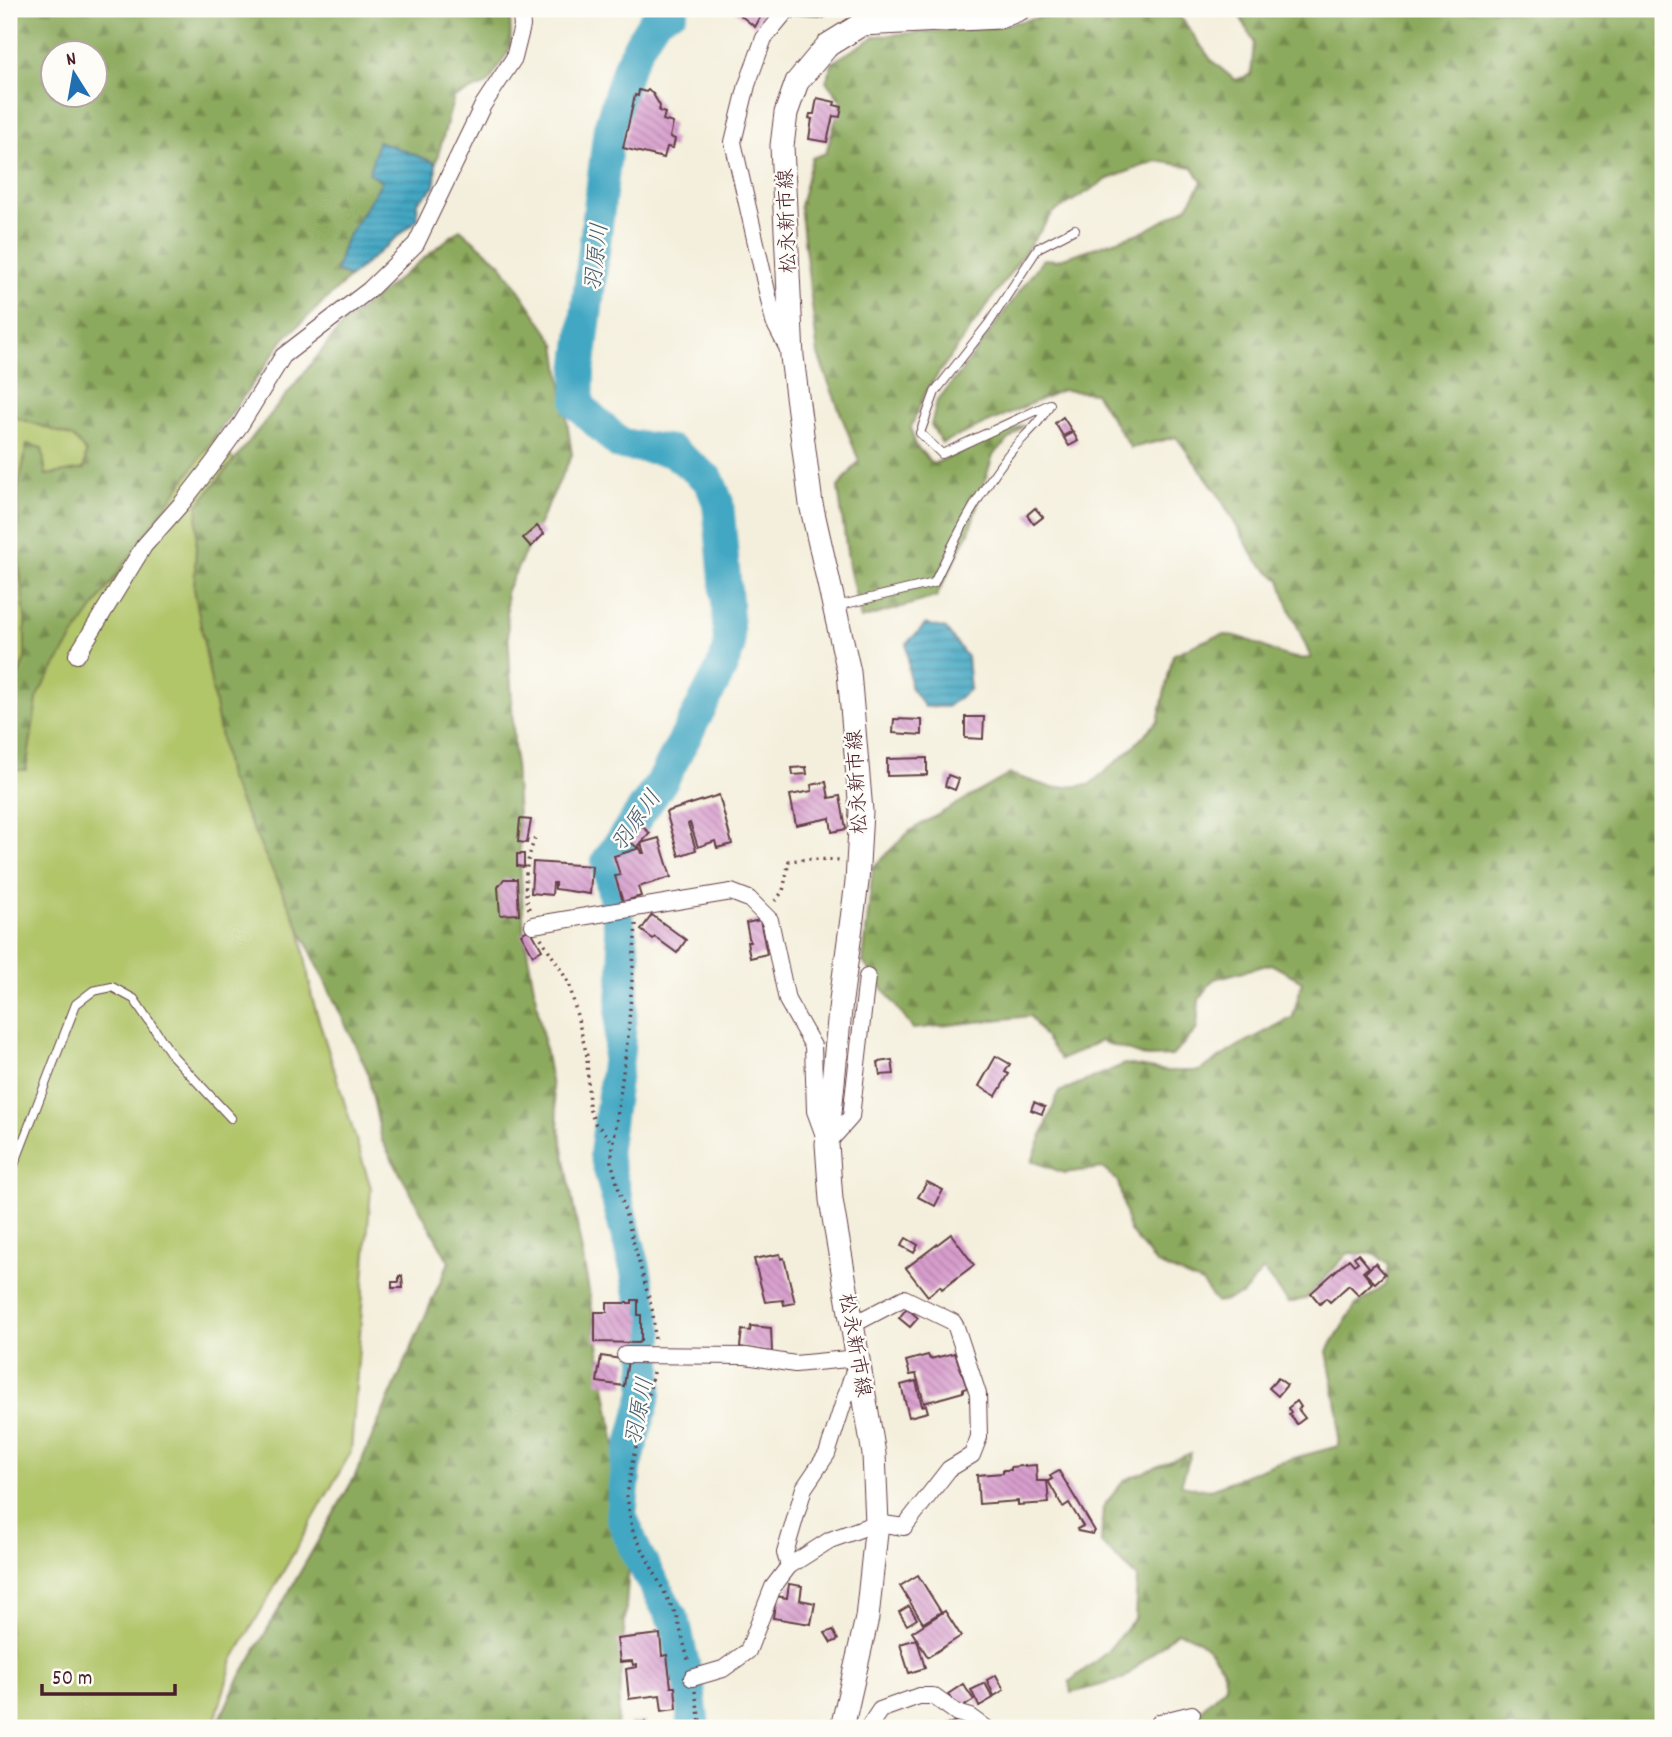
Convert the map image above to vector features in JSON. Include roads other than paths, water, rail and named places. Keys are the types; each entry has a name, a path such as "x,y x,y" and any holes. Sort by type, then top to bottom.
{"main road":[{"name":"松永新市線","path":"842,1728 867,1618 877,1523 874,1454 831,1200 827,1144 861,811 849,672 811,503 792,357 782,146 786,113 797,82 828,45 862,24 999,17 1019,9"}],"street":[{"path":"77,655 144,546 213,463 283,356 369,290 416,244 483,105 514,58 522,26 520,9"},
{"path":"792,357 774,322 733,142 747,85 764,38 786,10 824,9"},
{"path":"533,925 731,892 749,898 770,920 787,1000 813,1046 815,1111 827,1144 851,1117 867,976"},
{"path":"692,1678 723,1669 748,1651 773,1587 789,1566 830,1540 877,1523 904,1527 950,1469 972,1455 979,1437 978,1394 953,1322 904,1298 852,1325"},
{"path":"625,1355 746,1356 795,1364 858,1357 827,1454 804,1488 785,1553 789,1566"},
{"path":"868,1728 880,1710 919,1696 933,1696 957,1713 971,1717 986,1728"},
{"path":"1155,1728 1160,1722 1192,1714"}],"lane":[{"path":"834,607 934,583 964,519 1006,457 1043,417 1050,404 942,454 920,433 935,392 989,323 1038,248 1075,229"},
{"path":"9,1178 76,1004 93,990 112,987 134,999 172,1055 231,1118"}],"water":[{"path":"378,141 436,163 435,187 417,202 418,219 350,277 336,271 345,241 382,181 369,173"},
{"path":"926,624 946,629 967,657 970,689 947,707 925,707 910,687 907,643"}],"waterway":[{"name":"羽原川","path":"673,9 657,16 640,43 628,67 609,128 579,372 578,405 620,444 672,451 709,480 718,503 727,602 729,648 720,671 663,780 607,861 625,956 619,1050 605,1154 635,1268 648,1335 646,1393 626,1467 621,1515 636,1552 675,1623 689,1688 694,1728"}]}
